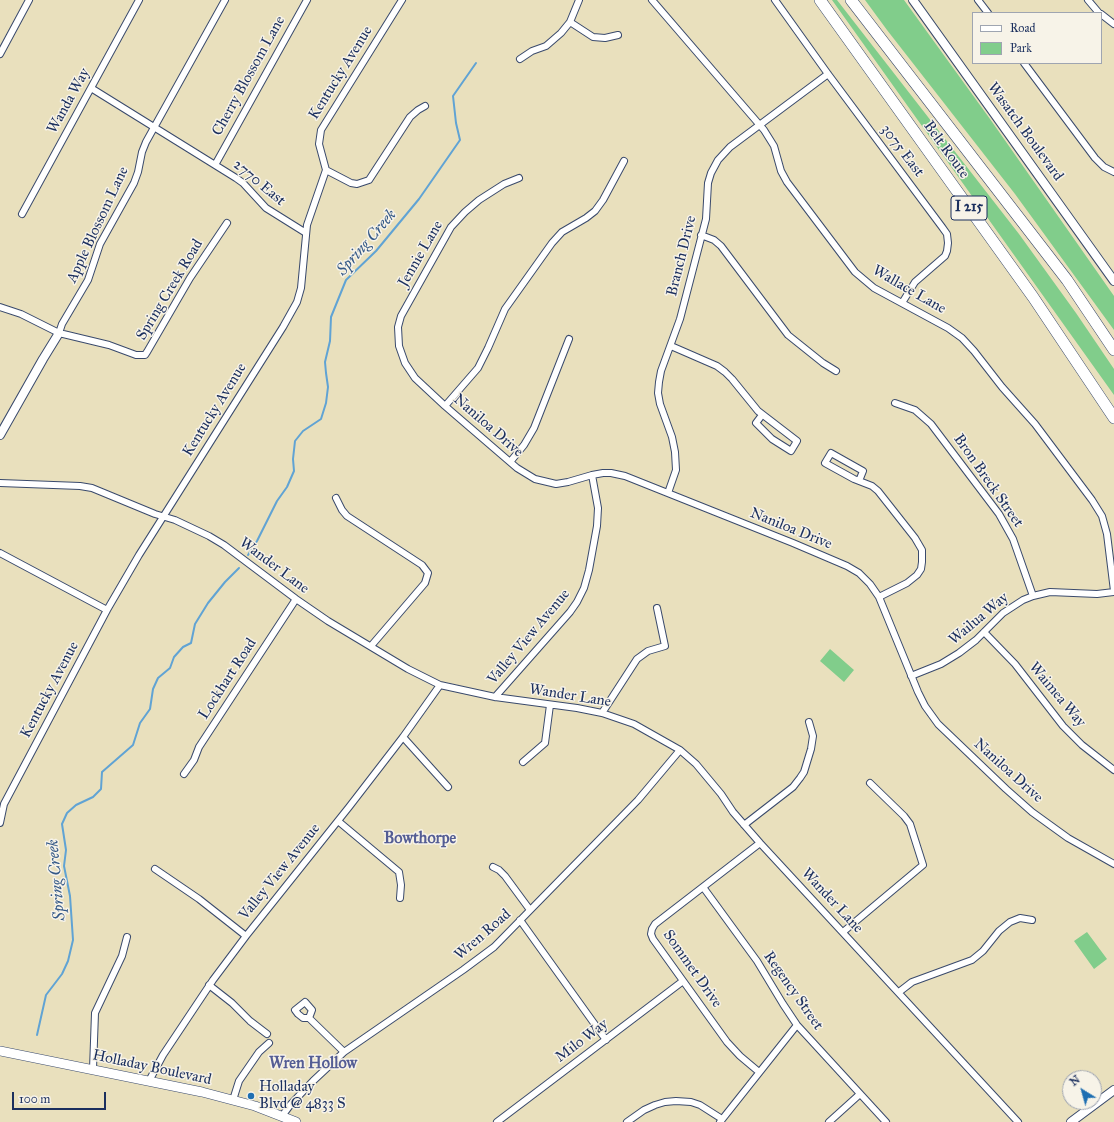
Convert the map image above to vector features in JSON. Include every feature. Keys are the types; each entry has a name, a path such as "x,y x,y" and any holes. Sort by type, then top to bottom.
{"highway":[{"name":"Belt Route","path":"820,0 1033,297 1114,418"},
{"name":"Belt Route","path":"851,0 1067,280 1114,350"}],"main road":[{"name":"Holladay Boulevard","path":"0,1050 202,1092 266,1110 296,1122"}],"street":[{"path":"0,54 29,0"},
{"name":"Wanda Way","path":"22,214 139,0"},
{"name":"Apple Blossom Lane","path":"59,333 62,324 88,280 100,244 134,183 142,152 225,0"},
{"name":"Cherry Blossom Lane","path":"215,165 306,0"},
{"name":"Kentucky Avenue","path":"0,823 1,812 4,804 107,610 139,555 295,306 301,288 308,219 326,170 319,144 321,130 402,0"},
{"path":"520,59 532,51 548,45 564,29 570,22 579,0"},
{"name":"Wallace Lane","path":"652,0 764,130 774,146 781,171 787,182 851,267 869,284 953,330 966,342 1002,387 1035,424 1099,510 1106,528 1114,591"},
{"name":"3075 East","path":"774,0 942,227 948,238 947,251 942,259 915,282 902,303"},
{"name":"Wasatch Boulevard","path":"913,0 1114,281"},
{"path":"978,0 987,12"},
{"path":"1088,0 1098,12"},
{"path":"1102,15 1114,24"},
{"path":"570,22 590,36 596,38 605,38 618,35"},
{"path":"1025,64 1095,158 1104,167 1114,172"},
{"name":"Branch Drive","path":"668,493 676,470 675,452 672,437 660,404 658,388 661,371 680,319 707,213 709,178 713,168 725,151 828,74"},
{"name":"2770 East","path":"91,88 215,165 243,184 273,213 306,233"},
{"path":"326,170 351,183 357,184 369,180 410,117 425,106"},
{"path":"445,406 480,364 505,309 552,243 562,232 582,221 595,211 603,200 624,161"},
{"name":"Jennie Lane","path":"398,327 401,316 451,227 474,204 504,184 519,178"},
{"name":"Spring Creek Road","path":"59,333 109,345 136,354 145,355 186,285 227,223"},
{"path":"701,235 714,240 721,246 788,335 823,363 836,371"},
{"path":"0,308 21,314 59,333 40,363 0,435"},
{"name":"Naniloa Drive","path":"398,327 399,346 402,358 419,383 528,476 549,483 568,482 603,473 618,474 793,543 847,566 865,578 879,597 911,676 925,706 938,724 1032,812 1085,848 1114,864"},
{"path":"510,462 524,445 534,428 569,339"},
{"path":"671,346 717,366 725,372 760,413 797,441 791,451 772,439 756,423 760,413"},
{"name":"Bron Breck Street","path":"895,403 915,410 931,424 999,514 1013,539 1033,596"},
{"path":"858,481 863,471 831,453 825,463 858,481 872,486 882,494 922,550 923,557 921,569 912,580 879,597"},
{"name":"Valley View Avenue","path":"495,697 570,612 584,588 597,526 598,508 592,475"},
{"name":"Wander Lane","path":"0,483 80,486 92,488 155,514 164,516 199,531 224,545 328,621 372,646 408,669 440,685 495,697 602,713 634,724 680,750 696,764 760,843 1018,1122"},
{"path":"336,498 347,516 422,565 428,573 425,582 372,646"},
{"path":"0,553 107,610"},
{"name":"Wailua Way","path":"911,676 935,667 954,657 968,647 1008,609 1033,596 1057,592 1092,594 1114,591"},
{"name":"Lockhart Road","path":"184,774 194,760 199,747 296,599"},
{"path":"602,713 638,659 648,651 665,646 657,608"},
{"name":"Waimea Way","path":"984,632 1015,664 1063,726 1082,745 1114,770"},
{"name":"Valley View Avenue","path":"148,1081 163,1055 210,985 246,936 403,737 440,685"},
{"path":"523,762 545,743 550,705"},
{"path":"744,825 793,787 804,772 813,736 809,722"},
{"path":"403,737 448,787"},
{"name":"Wren Road","path":"282,1116 291,1104 313,1081 344,1052 481,958 494,947 638,800 680,750"},
{"path":"842,932 923,865 914,835 907,820 870,783"},
{"path":"338,821 399,872 401,884 400,898"},
{"name":"Sommet Drive","path":"759,1072 740,1056 727,1042 653,939 651,931 655,924 760,843"},
{"path":"493,868 499,870 505,876 530,910"},
{"path":"155,869 246,936"},
{"name":"Regency Street","path":"703,887 757,961 797,1025 886,1122"},
{"path":"899,992 912,982 972,960 983,951 999,931 1010,922 1020,918 1032,920"},
{"path":"520,920 606,1040"},
{"path":"93,1069 95,1013 122,956 127,937"},
{"name":"Milo Way","path":"497,1122 683,981"},
{"path":"210,985 232,1003 250,1021 267,1034"},
{"path":"309,1018 344,1052"},
{"path":"627,1122 644,1110 655,1105 676,1101 691,1102 700,1105 721,1120 797,1025"},
{"path":"233,1100 239,1081 259,1052 269,1043"},
{"path":"1071,1122 1114,1090"},
{"path":"829,1122 860,1094"}],"green space":[{"path":"832,0 837,0 1019,234 1076,313 1114,369 1114,395"},
{"path":"865,0 904,0 990,119 1114,296 1114,330 1015,194"},
{"path":"830,649 854,670 844,682 820,661"},
{"path":"1087,932 1107,959 1094,969 1074,941"}],"waterway":[{"name":"Spring Creek","path":"248,555 257,541 277,501 287,487 294,471 293,459 295,441 303,431 321,419 326,403 328,387 325,362 330,341 331,317 346,280 376,251 419,199 460,140 456,123 453,96 476,63"},
{"name":"Spring Creek","path":"37,1035 46,995 62,974 68,961 73,940 70,896 64,866 66,850 62,824 67,813 76,805 93,797 101,789 102,772 133,745 140,723 150,709 153,689 158,678 170,668 174,657 183,647 191,643 195,624 208,603 239,568"}],"place":[{"name":"Holladay Blvd @ 4833 S","path":"251,1096"}],"district":[{"name":"Bowthorpe","path":"420,839"},
{"name":"Wren Hollow","path":"313,1064"}]}
